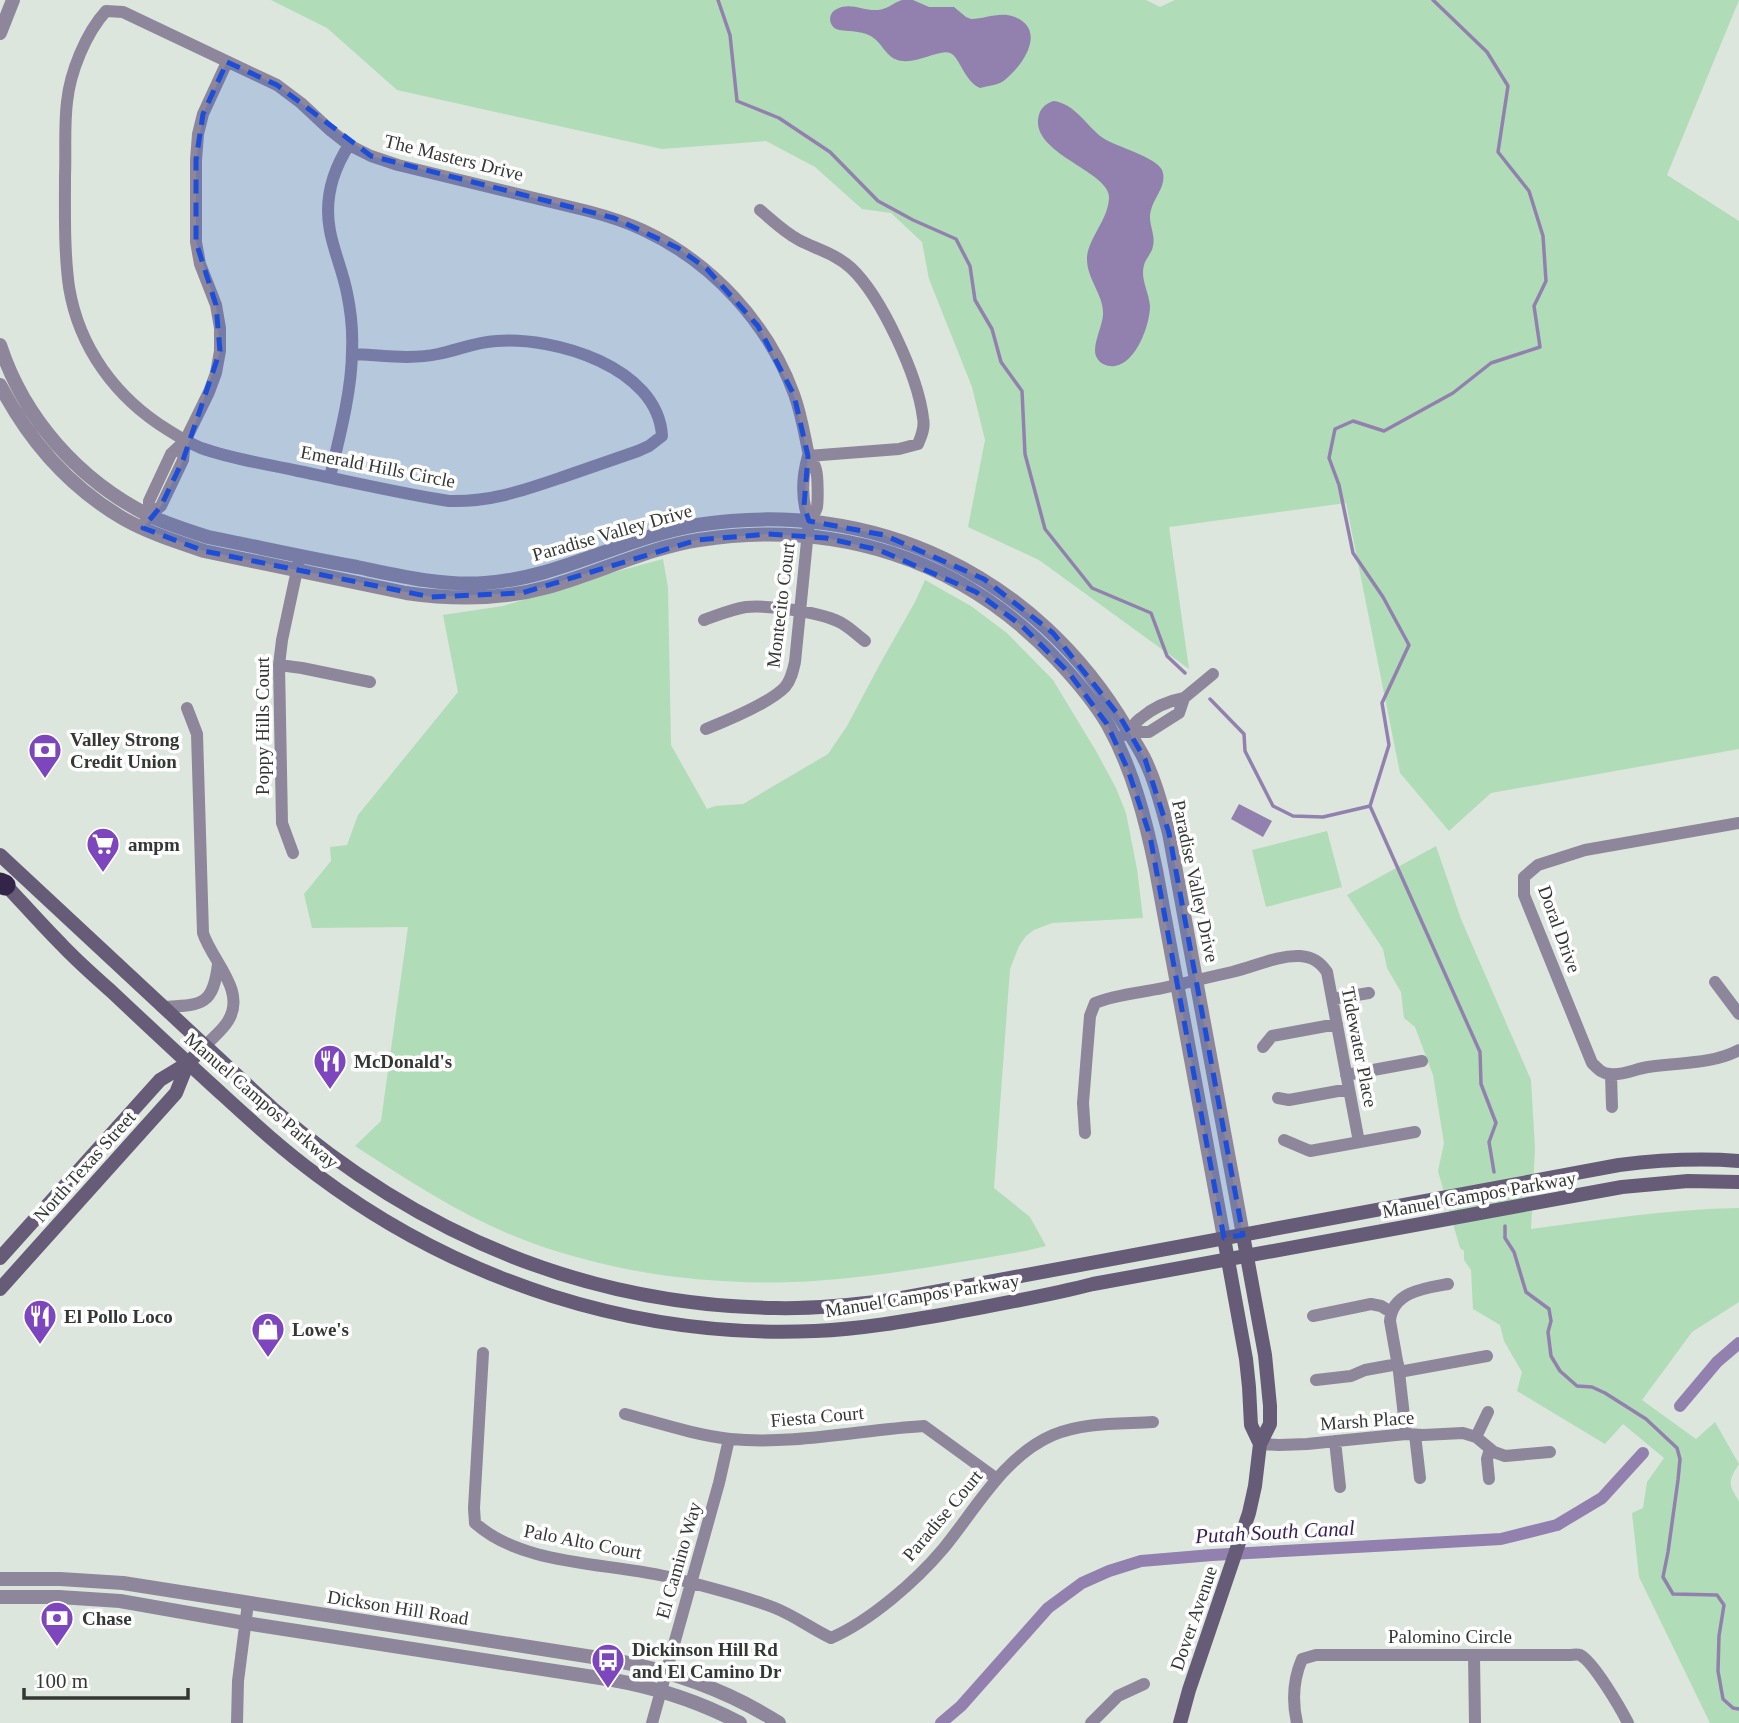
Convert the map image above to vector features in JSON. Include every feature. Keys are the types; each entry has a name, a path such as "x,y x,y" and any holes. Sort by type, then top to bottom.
{"main road":[{"name":"Manuel Campos Parkway","path":"0,855 162,1007 294,1127 335,1160 399,1202 473,1241 564,1276 651,1297 730,1307 776,1308 891,1300 1619,1165 1649,1161 1739,1161"},
{"name":"Manuel Campos Parkway","path":"2,883 61,945 254,1124 299,1162 354,1202 400,1230 463,1262 521,1286 647,1320 728,1330 774,1332 855,1328 978,1308 1093,1284 1622,1187 1688,1181 1739,1182"},
{"name":"North Texas Street","path":"0,1258 160,1080 188,1063 205,1046"},
{"name":"North Texas Street","path":"0,1289 176,1093 188,1063"},
{"name":"Paradise Valley Drive","path":"1243,1235 1247,1256"},
{"name":"Paradise Valley Drive","path":"1224,1238 1228,1260"},
{"name":"Dover Avenue","path":"1180,1723 1249,1513 1260,1444 1270,1424 1265,1355 1247,1256"},
{"name":"Dover Avenue","path":"1228,1260 1246,1359 1251,1425 1260,1444"}],"street":[{"path":"0,33 13,0"},
{"name":"The Masters Drive","path":"185,441 149,419 116,387 97,363 77,319 70,289 65,184 67,102 73,73 86,42 96,22 106,11 123,12 276,85 301,103 330,131 371,156 398,166 614,218 678,248 706,269 726,289 758,326 781,364 794,395 808,456 817,471 817,508 808,528"},
{"path":"146,522 161,506 183,460 185,441 209,392 220,351 216,305 200,264 197,242 196,160 203,114 228,62"},
{"path":"330,477 350,382 353,354 347,290 329,230 328,206 338,162 349,145"},
{"path":"760,210 797,239 837,257 864,283 876,300 909,367 924,419 918,444 900,449 808,456"},
{"name":"Emerald Hills Circle","path":"185,441 226,455 429,498 470,501 518,492 638,451 662,436 662,425 652,403 629,379 604,363 550,344 496,341 471,344 437,354 353,354"},
{"name":"Paradise Valley Drive","path":"0,345 12,376 28,405 61,450 146,522"},
{"name":"Paradise Valley Drive","path":"0,385 13,411 31,437 68,478 124,519 177,527 299,563 432,582 486,583 547,572 652,536 693,526 746,520 808,528 852,527 920,548 984,579 1033,615 1053,634 1096,683 1145,759 1169,833 1243,1235"},
{"name":"Paradise Valley Drive","path":"808,528 902,557 976,592 1022,626 1060,663 1091,699 1116,741 1150,836 1224,1238"},
{"name":"Montecito Court","path":"706,729 772,697 784,688 791,677 795,662 808,528"},
{"name":"Poppy Hills Court","path":"293,853 282,823 279,665 299,563"},
{"path":"704,620 748,607 778,608 842,623 864,640"},
{"path":"279,665 370,682"},
{"path":"1116,741 1129,732 1149,732 1179,713 1185,698 1213,674"},
{"path":"187,708 197,734 201,923 206,944 230,985 234,1000 228,1022 205,1046"},
{"name":"Doral Drive","path":"1611,1074 1601,1072 1592,1063 1524,895 1524,877 1538,865 1586,850 1739,823"},
{"name":"Tidewater Place","path":"1196,980 1283,957 1309,957 1320,962 1326,972 1332,999 1359,1142"},
{"path":"162,1007 193,1005 204,1000 214,987 218,964"},
{"path":"1085,1133 1083,1103 1090,1016 1095,1003 1107,998 1196,980"},
{"path":"1715,982 1739,1014"},
{"path":"1332,999 1370,993"},
{"path":"1263,1047 1272,1036 1337,1024"},
{"path":"1612,1107 1611,1074 1648,1067 1696,1063 1739,1050"},
{"path":"1346,1075 1422,1061"},
{"path":"1278,1098 1289,1100 1349,1089"},
{"path":"1284,1140 1310,1151 1415,1132"},
{"path":"1420,1478 1398,1368 1390,1321 1391,1312 1400,1300 1412,1292 1448,1284"},
{"path":"1313,1316 1371,1304 1391,1312"},
{"name":"Palo Alto Court","path":"483,1353 475,1523 486,1533 509,1545 536,1554 692,1583"},
{"path":"1316,1380 1355,1375 1365,1370 1487,1356"},
{"path":"1488,1412 1476,1437 1498,1455 1550,1452"},
{"name":"Fiesta Court","path":"625,1414 729,1438 790,1440 924,1426 996,1479"},
{"name":"Paradise Court","path":"692,1583 776,1609 831,1638 862,1621 918,1575 941,1551 996,1479 1030,1447 1053,1435 1089,1426 1153,1422"},
{"name":"Marsh Place","path":"1260,1444 1292,1445 1455,1432 1476,1437"},
{"name":"El Camino Way","path":"652,1723 692,1583 729,1438"},
{"path":"1335,1441 1340,1487"},
{"path":"1489,1479 1487,1459 1490,1449"},
{"name":"Dickson Hill Road","path":"0,1579 113,1582 618,1661 667,1672 726,1693 779,1723"},
{"name":"Dickson Hill Road","path":"0,1597 120,1601 613,1680 662,1691 719,1712 740,1723"},
{"path":"237,1723 238,1681 248,1603"},
{"name":"Palomino Circle","path":"1297,1723 1293,1707 1296,1674 1301,1659 1316,1655 1581,1655 1607,1686 1628,1723"},
{"path":"1474,1655 1475,1723"},
{"path":"1091,1723 1118,1696 1144,1684"}],"highlighted area":[{"path":"227,62 277,85 371,156 614,218 678,248 707,269 758,326 794,395 808,456 804,506 809,521 884,535 984,579 1053,633 1120,717 1145,759 1169,833 1243,1235 1224,1238 1150,836 1128,770 1107,724 1069,673 1022,626 976,592 879,550 826,538 768,534 697,540 522,593 431,597 204,551 143,528 161,506 183,460 220,351 216,305 196,242 196,160 203,114"}],"green space":[{"path":"271,0 1146,0 1160,7 1175,0 1739,0 1667,175 1739,221 1739,749 1491,793 1449,831 1400,773 1346,503 1169,527 1189,669 1039,560 968,527 985,440 972,387 929,279 922,242 891,213 862,209 815,167 766,141 662,149 397,90 327,28"},
{"path":"663,559 668,587 671,745 707,809 743,804 828,754 847,726 925,580 971,606 1007,633 1053,680 1096,751 1126,813 1143,918 1052,923 1026,936 1010,969 994,1188 1030,1217 1046,1246 920,1269 814,1281 707,1280 635,1271 566,1254 508,1234 441,1200 355,1146 381,1121 408,927 312,928 304,894 331,861 330,847 347,845 358,815 458,692 443,615 503,606"},
{"path":"1327,831 1342,887 1266,907 1252,850"},
{"path":"1436,846 1461,919 1531,1080 1535,1148 1531,1229 1661,1213 1739,1208 1739,1302 1692,1332 1642,1400 1696,1439 1715,1422 1739,1464 1731,1482 1739,1501 1739,1723 1710,1723 1639,1577 1632,1513 1643,1508 1647,1482 1664,1458 1623,1424 1605,1444 1517,1391 1522,1372 1504,1341 1500,1325 1473,1309 1471,1270 1464,1260 1464,1251 1460,1248 1438,1171 1444,1143 1433,1075 1415,1027 1404,1018 1401,992 1387,968 1383,949 1347,895"}],"shaded area":[{"path":"902,0 913,0 929,7 954,7 971,19 998,15 1015,17 1029,30 1029,48 1025,57 1006,79 980,88 970,80 950,53 909,61 898,60 890,56 871,36 836,29 830,21 832,12 840,7 880,10"},
{"path":"1053,101 1074,110 1103,138 1152,161 1162,170 1162,186 1151,210 1150,219 1154,242 1143,270 1150,306 1147,323 1135,351 1123,363 1115,366 1102,363 1095,353 1103,312 1087,265 1088,250 1105,214 1109,198 1106,189 1098,180 1059,153 1040,132 1039,113"},
{"path":"1239,804 1272,821 1263,837 1231,819"}],"waterway":[{"path":"718,0 730,35 737,101 779,118 830,152 878,201 956,239 970,266 975,300 992,329 1001,362 1022,391 1025,454 1045,529 1092,588 1151,613 1167,656 1185,673"},
{"path":"1433,0 1487,52 1508,86 1498,152 1529,191 1543,236 1546,281 1534,306 1540,347 1491,363 1453,393 1384,431 1353,421 1335,429 1329,458 1339,485 1353,553 1383,597 1409,645 1382,703 1389,745 1370,806 1480,1052 1481,1084 1496,1123 1489,1142 1494,1172"},
{"path":"1210,699 1244,734 1245,751 1273,806 1293,816 1323,817 1370,806"},
{"path":"1505,1226 1505,1238 1514,1252 1526,1292 1549,1309 1551,1356 1560,1371 1577,1386 1592,1387 1605,1393 1646,1419 1677,1448 1680,1459 1678,1480 1663,1577 1673,1594 1717,1595 1724,1605 1719,1636 1718,1671 1723,1699 1733,1708 1739,1709"},
{"name":"Putah South Canal","path":"1680,1406 1717,1362 1739,1343"},
{"name":"Putah South Canal","path":"941,1723 961,1706 1048,1608 1082,1583 1109,1571 1141,1561 1212,1555 1501,1539 1557,1525 1602,1498 1643,1453"}],"place":[{"name":"Valley Strong Credit Union","path":"45,780"},
{"name":"ampm","path":"103,874"},
{"name":"McDonald's","path":"330,1091"},
{"name":"El Pollo Loco","path":"40,1346"},
{"name":"Lowe's","path":"268,1359"},
{"name":"Chase","path":"57,1648"},
{"name":"Dickinson Hill Rd and El Camino Dr","path":"608,1690"}]}
